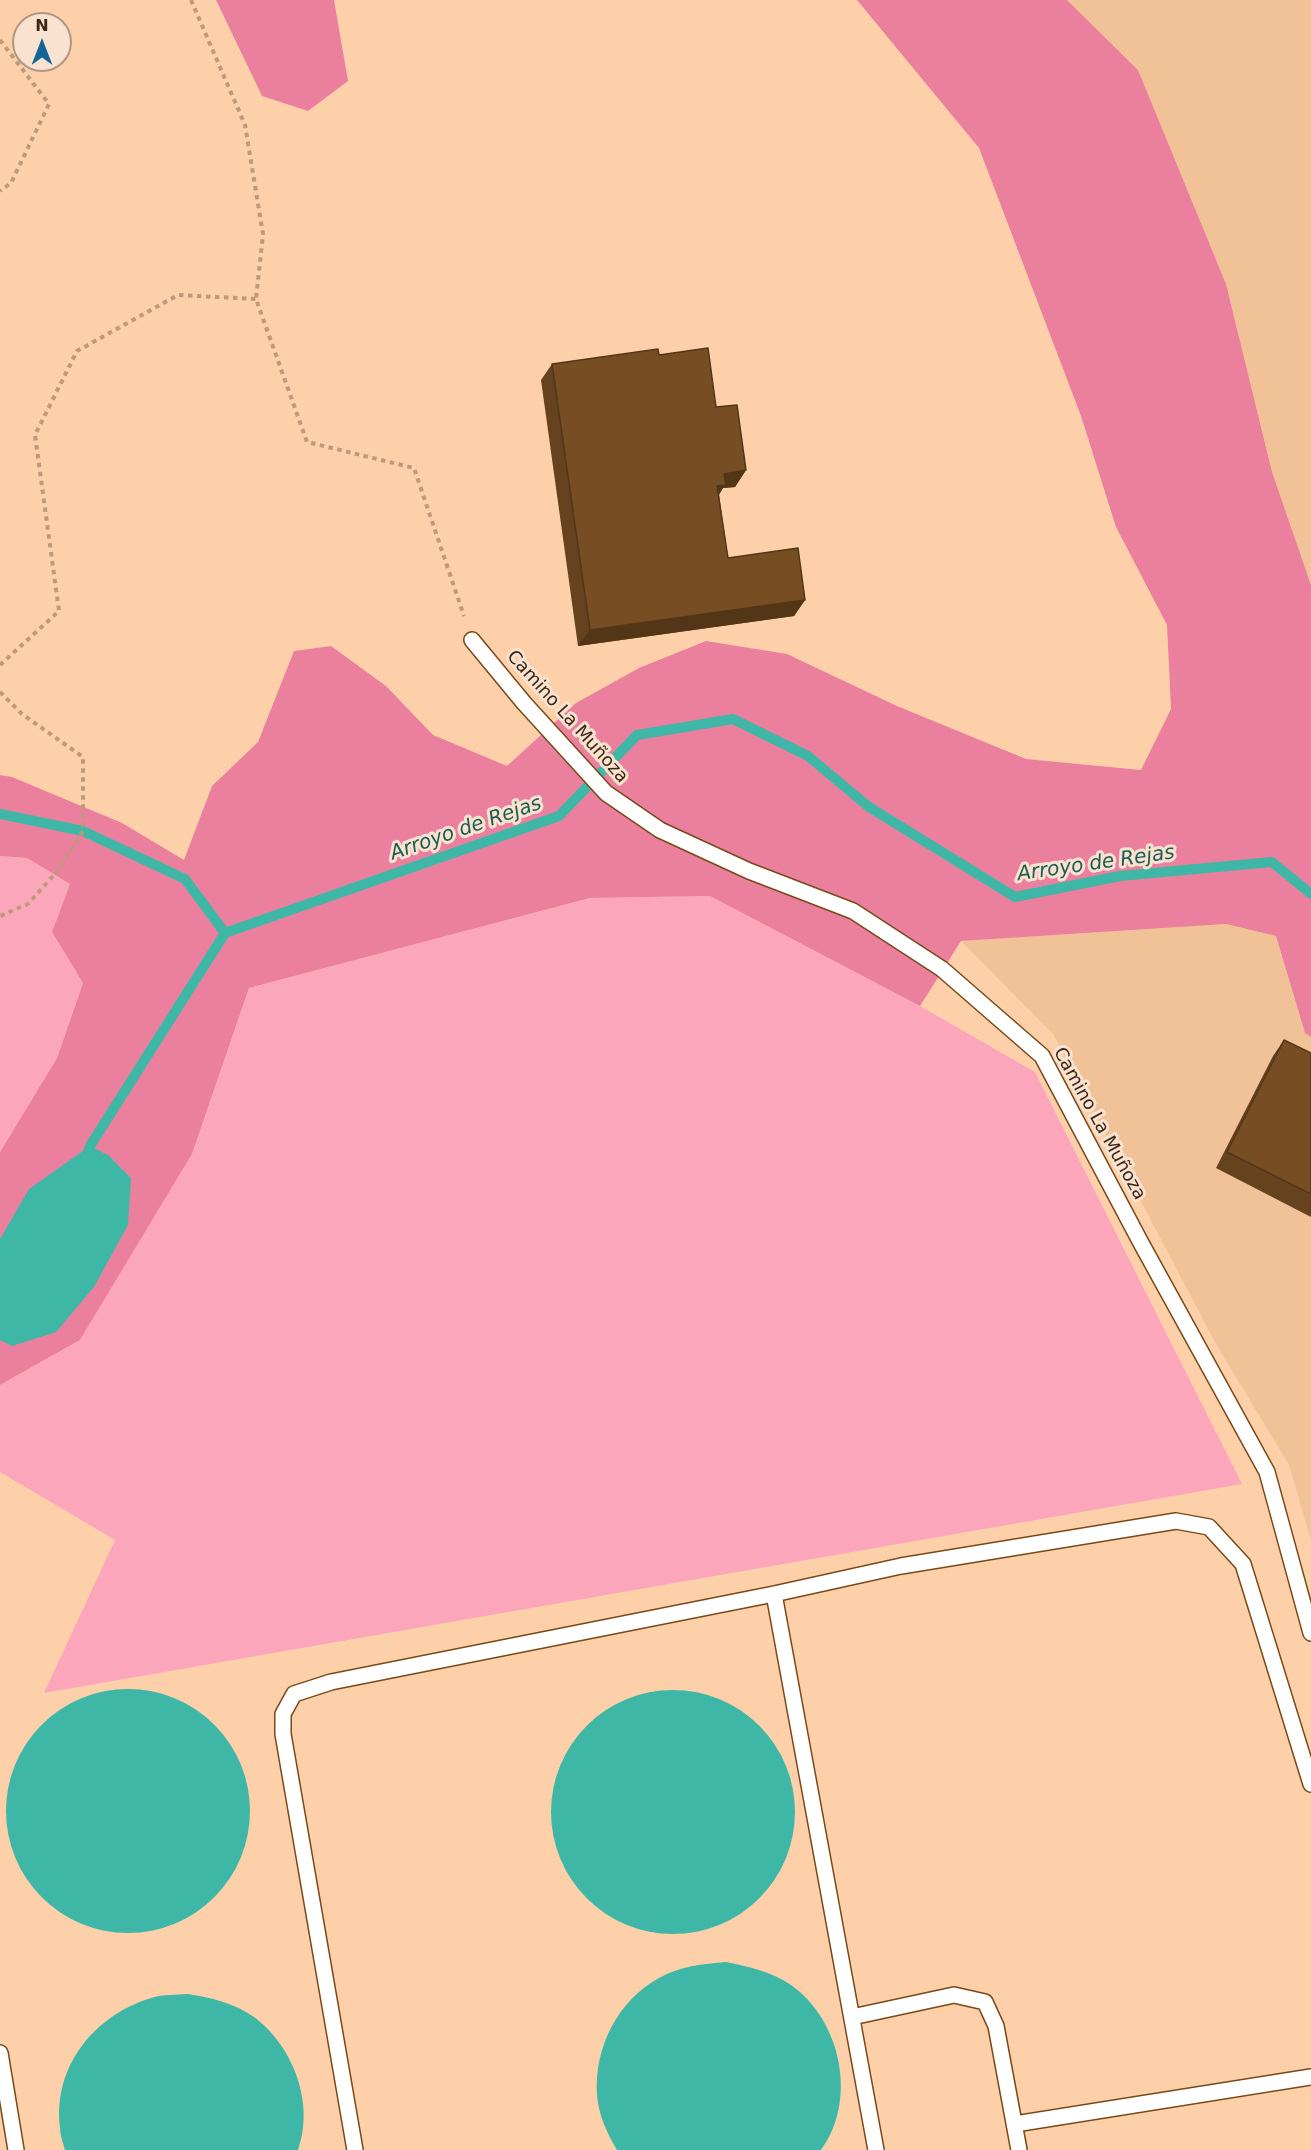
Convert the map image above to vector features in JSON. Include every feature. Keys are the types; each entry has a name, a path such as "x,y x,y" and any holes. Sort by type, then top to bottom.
{"lane":[{"name":"Camino La Muñoza","path":"472,640 524,704 606,793 660,830 749,871 853,911 942,969 1042,1056 1268,1472 1311,1633"},
{"path":"355,2150 283,1734 283,1714 294,1694 331,1682 774,1594 901,1566 1176,1521 1209,1527 1243,1564 1311,1784"},
{"path":"774,1594 876,2150"},
{"path":"852,2017 954,1995 984,2002 996,2026 1019,2150"},
{"path":"0,2053 16,2150"},
{"path":"1015,2124 1311,2077"}],"path":[{"path":"191,0 245,125 264,234 256,299 307,442 414,468 472,640"},
{"path":"0,40 49,104 11,183 0,191"},
{"path":"0,665 59,611 35,435 77,351 178,295 256,299"},
{"path":"0,692 22,714 82,757 82,831 60,868 28,904 0,916"}],"shaded area":[{"path":"216,0 334,0 348,81 308,111 262,96"},
{"path":"857,0 1067,0 1138,70 1226,284 1272,472 1311,585 1311,1037 1305,1033 1276,936 1226,924 961,941 920,1006 710,896 590,898 249,988 192,1154 80,1340 0,1385 0,1152 57,1058 83,983 52,932 70,884 27,858 0,856 0,775 12,777 122,823 184,860 212,786 258,742 294,651 331,646 386,686 433,735 507,766 576,703 639,668 706,641 787,654 897,706 1026,759 1141,770 1171,709 1167,625 1116,527 1081,416 979,148"},
{"path":"1067,0 1311,0 1311,585 1272,472 1226,284 1138,70"},
{"path":"0,856 27,858 70,884 52,932 83,983 57,1058 0,1152"},
{"path":"710,896 920,1006 1035,1072 1242,1484 44,1693 115,1540 0,1472 0,1385 80,1340 192,1154 249,988 590,898"},
{"path":"1226,924 1276,936 1305,1033 1311,1037 1311,1540 1289,1465 1216,1344 1053,1034 961,941"}],"water":[{"path":"90,1146 108,1155 131,1178 128,1225 94,1287 56,1332 12,1346 0,1340 0,1239 29,1189"},
{"path":"128,1689 152,1692 175,1699 196,1710 214,1725 229,1743 240,1764 247,1787 250,1811 247,1835 240,1858 229,1879 214,1897 196,1912 175,1923 152,1930 128,1933 104,1930 81,1923 60,1912 42,1897 27,1879 16,1858 9,1835 6,1811 9,1787 16,1764 27,1743 42,1725 60,1710 81,1699 104,1692"},
{"path":"673,1690 697,1693 720,1700 741,1711 759,1726 774,1744 785,1765 792,1788 795,1812 792,1836 785,1859 774,1880 759,1898 741,1913 720,1924 697,1931 673,1934 649,1931 626,1924 605,1913 587,1898 572,1880 561,1859 554,1836 551,1812 554,1788 561,1765 572,1744 587,1726 605,1711 626,1700 649,1693"},
{"path":"726,1962 760,1970 783,1980 808,2000 822,2019 832,2039 839,2062 841,2085 839,2108 832,2130 821,2150 617,2150 599,2109 597,2094 600,2060 604,2043 612,2027 632,1999 644,1987 659,1978 683,1968"},
{"path":"188,1994 206,1997 239,2008 254,2017 280,2043 290,2059 302,2095 303,2132 298,2150 65,2150 60,2130 63,2084 82,2046 96,2030 131,2006 165,1995"}],"building":[{"path":"708,348 716,407 737,405 746,470 724,474 726,485 717,486 728,558 798,548 805,600 590,630 552,364 658,349 659,355"},
{"path":"1284,1040 1311,1053 1311,1194 1227,1152"}],"waterway":[{"name":"Arroyo de Rejas","path":"86,1157 90,1146 225,933 559,816 637,735 733,719 808,756 869,807 1015,897 1120,876 1272,862 1311,894"},
{"path":"0,814 83,831 185,879 225,933"}]}
